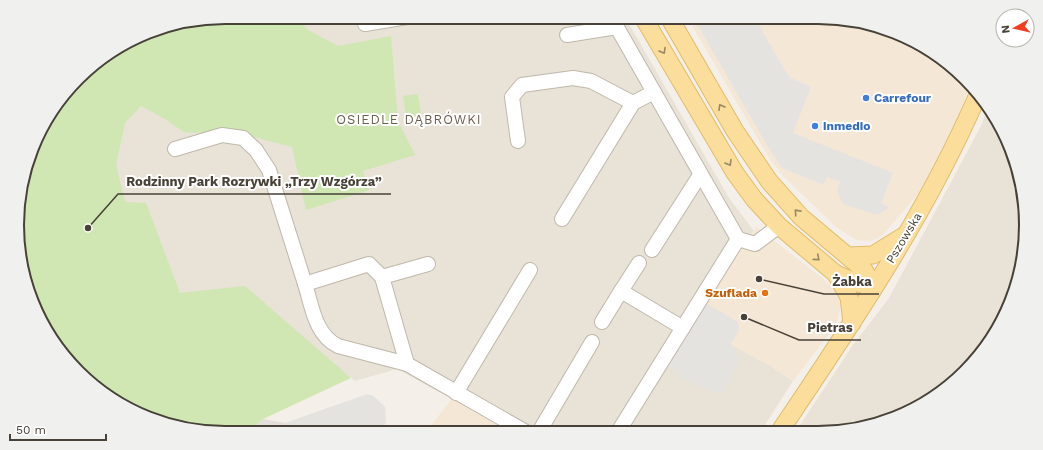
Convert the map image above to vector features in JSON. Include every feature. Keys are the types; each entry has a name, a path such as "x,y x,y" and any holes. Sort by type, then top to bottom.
{"main road":[{"path":"647,24 735,173 754,199 779,226 836,274 858,283 874,287"},
{"path":"673,24 735,131 769,181 801,217 864,270 874,287"},
{"name":"Pszowska","path":"783,426 852,323 908,234 975,101"},
{"path":"848,256 873,255 908,234"},
{"path":"836,274 849,297 852,323"}],"street":[{"path":"567,35 607,24"},
{"path":"615,24 700,175 738,239 755,244 779,226"},
{"path":"518,141 512,97 522,85 573,78 591,81 606,87 633,103"},
{"path":"562,219 633,103 654,92"},
{"path":"176,149 222,135 243,138 256,150 268,170 320,330 329,342 338,346 407,364 515,426"},
{"path":"652,250 700,175"},
{"path":"622,426 738,239"},
{"path":"602,322 638,263"},
{"path":"305,284 369,264 382,277 407,364"},
{"path":"382,277 428,264"},
{"path":"456,393 530,270"},
{"path":"621,290 683,328"},
{"path":"543,426 592,342"}],"shaded area":[{"path":"297,24 629,24 729,198 754,231 772,367 793,381 764,426 507,426 397,369 355,381 309,344 179,294 145,205 122,202 114,165 123,122 141,102 333,47 303,30"},
{"path":"691,24 831,24 870,31 895,39 919,51 951,74 968,91 961,111 920,192 882,236 871,241 856,240 837,228 782,175 769,158"},
{"path":"697,24 758,24 789,77 811,87 793,133 893,173 881,203 889,207 878,215 843,204 837,191 840,182 827,177 823,185 782,168 765,142"},
{"path":"986,114 1004,148 1012,173 1019,212 1019,238 1012,277 1004,302 992,326 969,358 951,376 930,392 907,405 895,411 857,422 831,426 799,426 853,345 889,298 981,126"},
{"path":"757,227 831,285 835,289 841,305 836,325 793,381 772,367 728,343 704,302 734,253"},
{"path":"706,303 738,322 739,330 731,344 740,360 721,395 678,377 680,372 667,366"},
{"path":"456,393 515,426 431,426"},
{"path":"367,394 374,396 385,407 386,423 384,426 288,426 285,423"},
{"path":"263,419 285,423 288,426 255,426"}],"green space":[{"path":"212,24 302,24 308,30 338,46 391,36 398,121 415,155 363,171 370,190 306,210 292,147 246,135 184,132 165,119 141,106 125,123 116,165 125,202 146,203 180,293 245,286 351,378 263,419 255,426 212,426 186,422 160,415 148,411 113,392 92,376 74,358 51,326 39,302 28,264 24,238 24,212 31,173 39,148 58,113 74,92 92,74 124,51 148,39 160,35 186,28"},
{"path":"418,94 422,121 407,124 403,96"}],"place":[{"name":"Carrefour","path":"866,98"},
{"name":"inmedio","path":"815,126"},
{"name":"Rodzinny Park Rozrywki „Trzy Wzgórza”","path":"88,228"},
{"name":"Żabka","path":"759,279"},
{"name":"Szuflada","path":"765,293"},
{"name":"Pietras","path":"744,317"}],"district":[{"name":"OSIEDLE DĄBRÓWKI","path":"409,119"}]}
